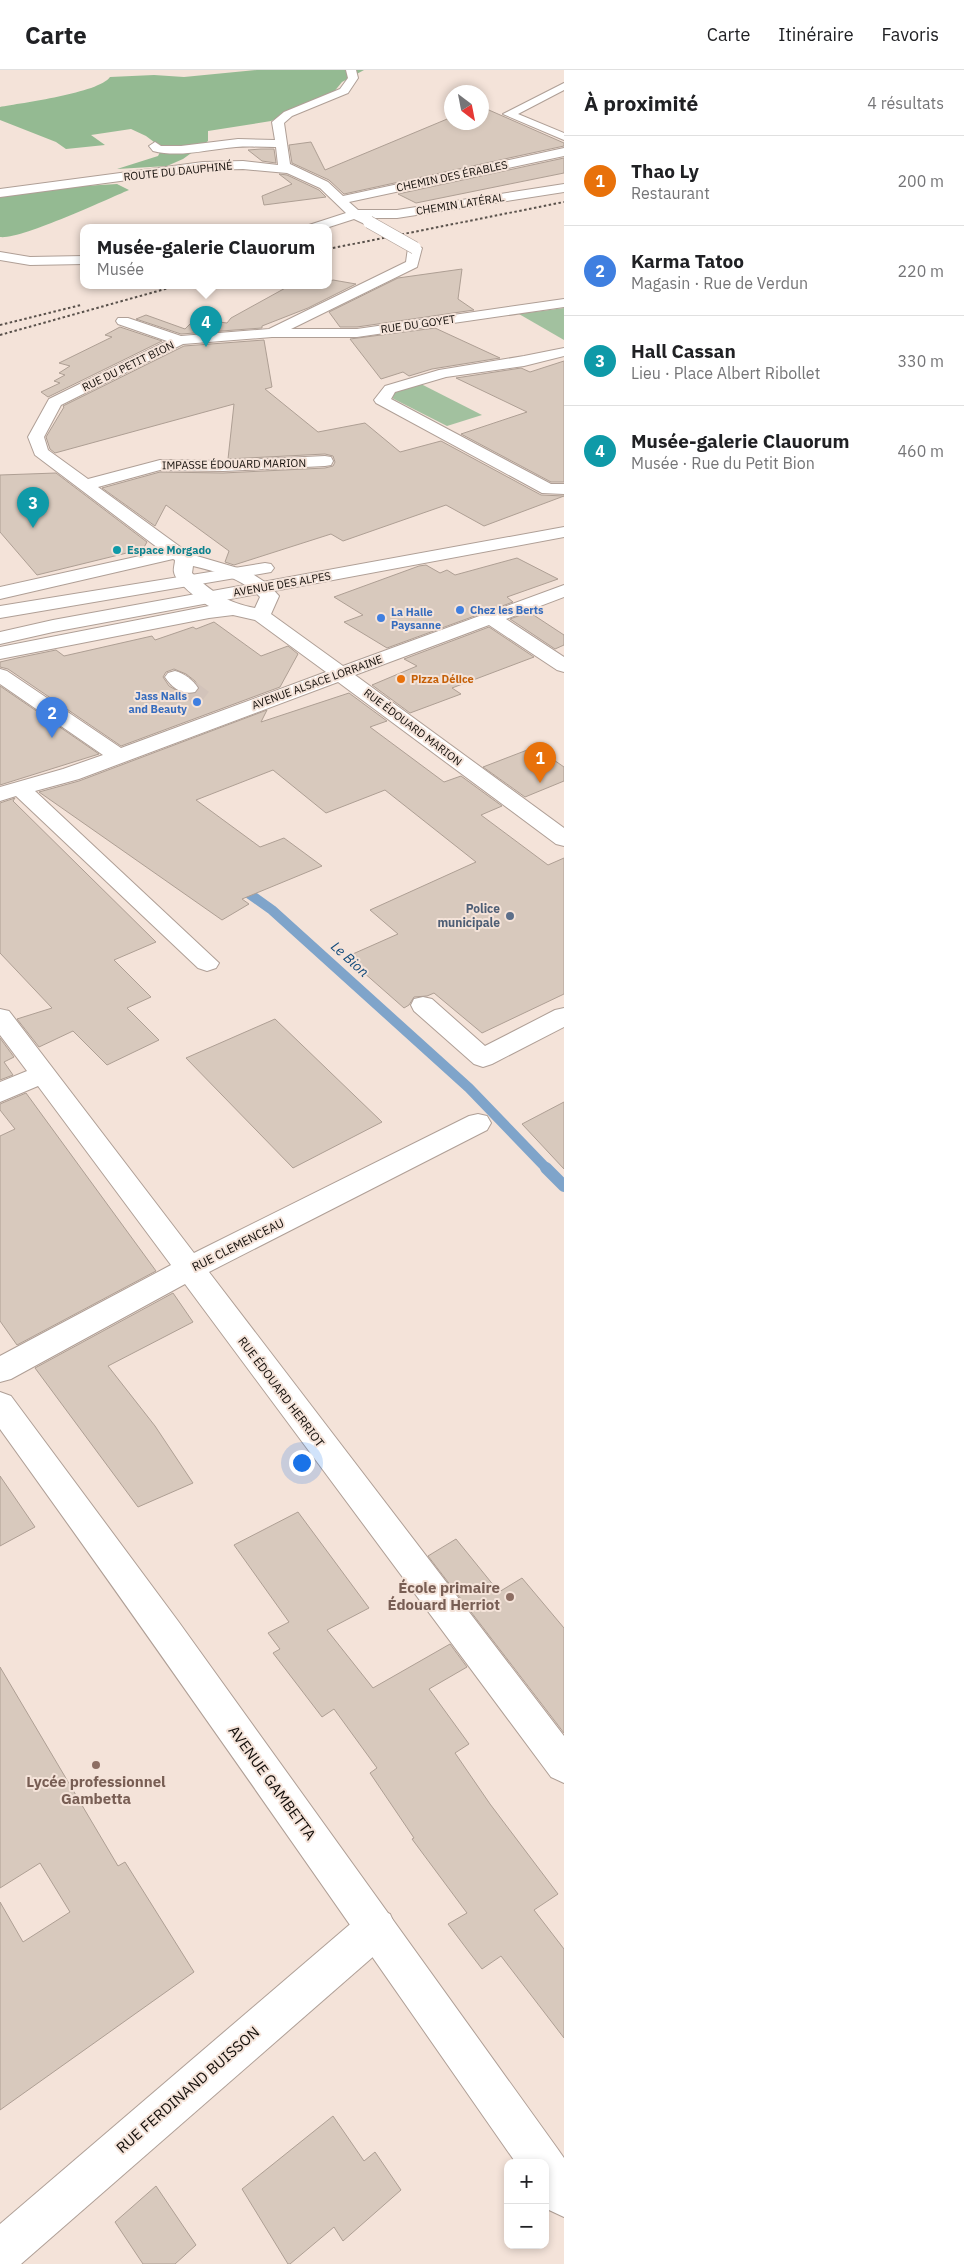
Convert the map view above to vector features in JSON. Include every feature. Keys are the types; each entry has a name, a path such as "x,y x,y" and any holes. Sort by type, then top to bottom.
{"street":[{"path":"288,170 284,165 279,144 278,122 288,114 344,91 353,78 351,70"},
{"path":"564,86 509,114 564,137"},
{"path":"155,146 157,149 181,150 238,143 279,144"},
{"name":"CHEMIN DES ÉRABLES","path":"340,200 564,152"},
{"name":"ROUTE DU DAUPHINÉ","path":"0,193 203,166 243,165 288,170 324,185 355,214 369,222"},
{"name":"CHEMIN LATÉRAL","path":"326,224 355,214 397,214 564,188"},
{"name":"RUE DU PETIT BION","path":"86,485 41,452 36,437 55,402 180,340 272,333 412,264 415,248 369,222"},
{"path":"0,256 30,261 80,260"},
{"name":"RUE DU GOYET","path":"272,333 282,335 357,333 564,303"},
{"path":"123,321 180,340"},
{"path":"564,352 524,361 444,372 390,389 382,400 548,488 564,489"},
{"name":"IMPASSE ÉDOUARD MARION","path":"86,485 160,464 223,466 325,461"},
{"path":"86,485 180,555 237,573 263,587 270,596 262,615"},
{"path":"442,537 564,516"},
{"name":"AVENUE DES ALPES","path":"0,638 263,587 564,532"},
{"path":"180,555 183,574 189,580"},
{"path":"0,593 180,555"},
{"name":"AVENUE DES ALPES","path":"0,612 283,565"},
{"name":"RUE ÉDOUARD MARION","path":"189,580 206,598 230,610 262,615 564,840"},
{"name":"AVENUE ALSACE LORRAINE","path":"11,791 71,774 564,591"},
{"path":"546,598 564,609"},
{"name":"AVENUE DES ALPES","path":"0,653 230,610"},
{"path":"491,618 564,666"},
{"path":"0,675 119,756"},
{"path":"208,703 226,716"},
{"path":"11,791 116,880 207,963"},
{"path":"423,1005 483,1058 564,1016"},
{"name":"RUE ÉDOUARD HERRIOT","path":"0,1018 564,1765"},
{"path":"0,1093 43,1074"},
{"name":"RUE CLEMENCEAU","path":"0,1370 190,1270 478,1123"},
{"name":"AVENUE GAMBETTA","path":"0,1405 166,1632 246,1748 539,2159"},
{"name":"RUE FERDINAND BUISSON","path":"0,2253 376,1928"},
{"path":"549,2173 564,2194"}],"green space":[{"path":"257,70 364,70 342,82 333,93 271,121 208,131 208,141 183,159 167,166 117,169 158,156 162,148 146,136 131,129 91,135 105,145 66,149 56,142 0,120 0,107 41,100 91,88 103,83 110,77 154,75 184,77"},
{"path":"117,184 129,190 43,226 10,236 0,237 0,196 67,187"},
{"path":"564,308 564,340 519,314"},
{"path":"421,384 482,415 447,426 386,395"}],"building":[{"path":"489,110 564,143 564,146 344,194 329,180 292,163 289,145 311,142 325,170 444,120 444,130 489,130"},
{"path":"274,149 276,163 262,161 248,150"},
{"path":"564,158 564,173 416,203 398,194"},
{"path":"279,174 287,175 319,190 326,197 264,205 262,196 292,184"},
{"path":"462,269 458,299 474,310 357,327 340,327 329,312 398,278"},
{"path":"332,280 356,284 308,308 262,326 262,328 181,334 136,319 146,315 185,329 195,319 227,323 231,318 284,289 332,289"},
{"path":"120,327 162,341 48,397 41,392 60,383 54,381 65,375 59,373 70,366 59,363 112,337 105,335"},
{"path":"435,328 500,358 432,369 409,376 403,372 381,379 350,339"},
{"path":"264,340 272,387 265,389 318,432 365,423 400,452 441,441 541,495 564,496 484,526 446,505 343,541 331,534 234,565 225,562 229,551 166,505 155,526 102,488 160,472 223,473 325,468 333,466 335,462 333,456 325,454 228,459 234,404 55,453 50,449 46,437 63,406 184,346"},
{"path":"564,361 564,482 551,482 461,434 527,412 456,378 521,368 530,372"},
{"path":"56,473 147,542 143,549 37,575 0,532 0,475"},
{"path":"517,558 558,579 507,597 513,602 387,648 344,622 363,615 334,597 419,566 426,565 440,573 447,570 455,575"},
{"path":"529,612 564,635 564,645 555,649 510,619"},
{"path":"214,622 261,656 288,646 298,654 280,687 121,746 8,669 0,667 0,662 56,650 64,656 152,636 155,640 193,627 196,629","holes":["174,669 186,674 200,688 196,693 181,693 169,686 163,677 166,672"]},
{"path":"489,627 534,657 452,688 461,694 410,713 372,685 417,666 404,659"},
{"path":"0,686 99,754 0,785"},
{"path":"349,693 387,721 370,727 444,782 461,776 502,806 481,815 548,865 564,858 564,994 482,1033 434,993 427,996 414,997 409,1005 404,1008 346,957 398,934 370,910 476,862 385,790 326,813 273,770 196,800 260,847 284,838 322,866 242,899 249,904 222,920 39,792 79,781 267,710 261,722"},
{"path":"535,747 564,767 564,781 525,797 483,767"},
{"path":"15,798 13,801 156,942 114,960 151,997 127,1008 159,1040 107,1065 73,1031 39,1047 17,1019 52,1008 0,953 0,803"},
{"path":"275,1019 382,1122 293,1168 186,1058"},
{"path":"0,1038 14,1057 4,1062 13,1075 0,1080"},
{"path":"26,1093 156,1271 17,1345 0,1321 0,1136 15,1129 0,1110 0,1104"},
{"path":"564,1102 564,1169 522,1124"},
{"path":"173,1293 193,1322 108,1366 155,1426 193,1483 138,1507 35,1368"},
{"path":"0,1476 35,1527 0,1546"},
{"path":"298,1512 369,1608 327,1630 373,1688 450,1644 467,1667 429,1689 469,1744 455,1753 490,1804 558,1894 534,1910 564,1949 564,2038 501,1956 482,1969 469,1952 448,1924 467,1913 412,1839 414,1838 370,1773 377,1768 334,1709 322,1717 273,1653 280,1649 268,1633 289,1622 234,1545"},
{"path":"456,1539 499,1592 522,1578 564,1628 564,1733 428,1556"},
{"path":"0,1667 118,1866 125,1862 194,1972 0,2110 0,1902 23,1942 70,1912 40,1863 0,1888"},
{"path":"333,2116 364,2161 375,2152 401,2190 343,2241 334,2227 288,2264 242,2189"},
{"path":"156,2186 196,2245 175,2264 143,2264 115,2222"}],"waterway":[{"name":"Le Bion","path":"241,888 272,910 469,1088 547,1169"},
{"name":"Le Bion","path":"547,1169 564,1186"}],"tunnel":[{"path":"188,688 208,703"}],"railway":[{"path":"332,248 564,202"},
{"path":"0,335 165,289"},
{"path":"0,325 81,305"}],"place":[{"name":"Musée-galerie Clauorum","path":"206,347"},
{"name":"Hall Cassan","path":"33,528"},
{"name":"Espace Morgado","path":"117,550"},
{"name":"Chez les Berts","path":"460,610"},
{"name":"La Halle Paysanne","path":"381,618"},
{"name":"Pizza Délice","path":"401,679"},
{"name":"Jass Nails and Beauty","path":"197,702"},
{"name":"Karma Tatoo","path":"52,738"},
{"name":"Thao Ly","path":"540,783"},
{"name":"Police municipale","path":"510,916"},
{"name":"École primaire Édouard Herriot","path":"510,1597"},
{"name":"Lycée professionnel Gambetta","path":"96,1765"}]}
